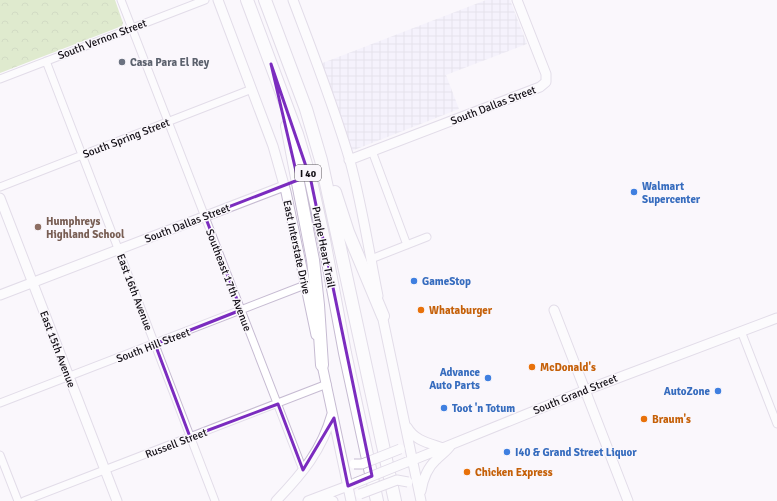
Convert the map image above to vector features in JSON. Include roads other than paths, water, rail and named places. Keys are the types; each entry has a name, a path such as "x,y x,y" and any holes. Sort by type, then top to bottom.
{"highway":[{"name":"Purple Heart Trail","path":"247,0 297,134 311,181 324,240 344,353 377,501"},
{"name":"Purple Heart Trail","path":"265,0 306,109 321,160 395,501"},
{"path":"271,64 289,134 313,260 318,304 322,365"},
{"path":"316,141 348,232 383,316"}],"main road":[{"name":"East Interstate Drive","path":"218,0 273,146 284,186 341,452 352,484 351,501"},
{"path":"293,0 328,92 356,184 409,439 410,461 420,495"},
{"name":"South Dallas Street","path":"349,160 540,87 546,82 546,74 518,0"},
{"name":"South Dallas Street","path":"0,295 284,186"},
{"name":"East 15th Avenue","path":"0,198 117,501"},
{"path":"554,310 628,501"},
{"name":"South Grand Street","path":"308,501 586,390 777,318"},
{"path":"276,501 303,470 317,451 327,430 332,412"},
{"path":"405,422 416,438 425,443 443,448"},
{"path":"341,452 354,464 362,464 400,450 405,446 409,439"},
{"path":"420,495 427,472 435,461 446,452 452,444"},
{"path":"357,498 397,480 408,482 420,495"},
{"path":"319,497 333,501"}],"street":[{"name":"Southeast 17th Avenue","path":"121,0 303,470"},
{"name":"South Vernon Street","path":"0,79 205,0"},
{"name":"East 16th Avenue","path":"46,61 215,501"},
{"name":"South Spring Street","path":"0,187 252,90"},
{"path":"372,151 407,245"},
{"path":"371,259 427,237"},
{"name":"South Hill Street","path":"0,403 305,285"},
{"path":"741,331 777,422"},
{"name":"Russell Street","path":"24,501 278,404 326,384"},
{"path":"0,455 18,501"}],"place":[{"name":"Casa Para El Rey","path":"122,62"},
{"name":"Walmart Supercenter","path":"634,192"},
{"name":"Humphreys Highland School","path":"38,227"},
{"name":"GameStop","path":"414,281"},
{"name":"Whataburger","path":"421,310"},
{"name":"McDonald's","path":"532,367"},
{"name":"Advance Auto Parts","path":"488,378"},
{"name":"AutoZone","path":"718,391"},
{"name":"Toot 'n Totum","path":"444,408"},
{"name":"Braum's","path":"644,419"},
{"name":"I40 & Grand Street Liquor","path":"507,452"},
{"name":"Chicken Express","path":"467,472"}]}
